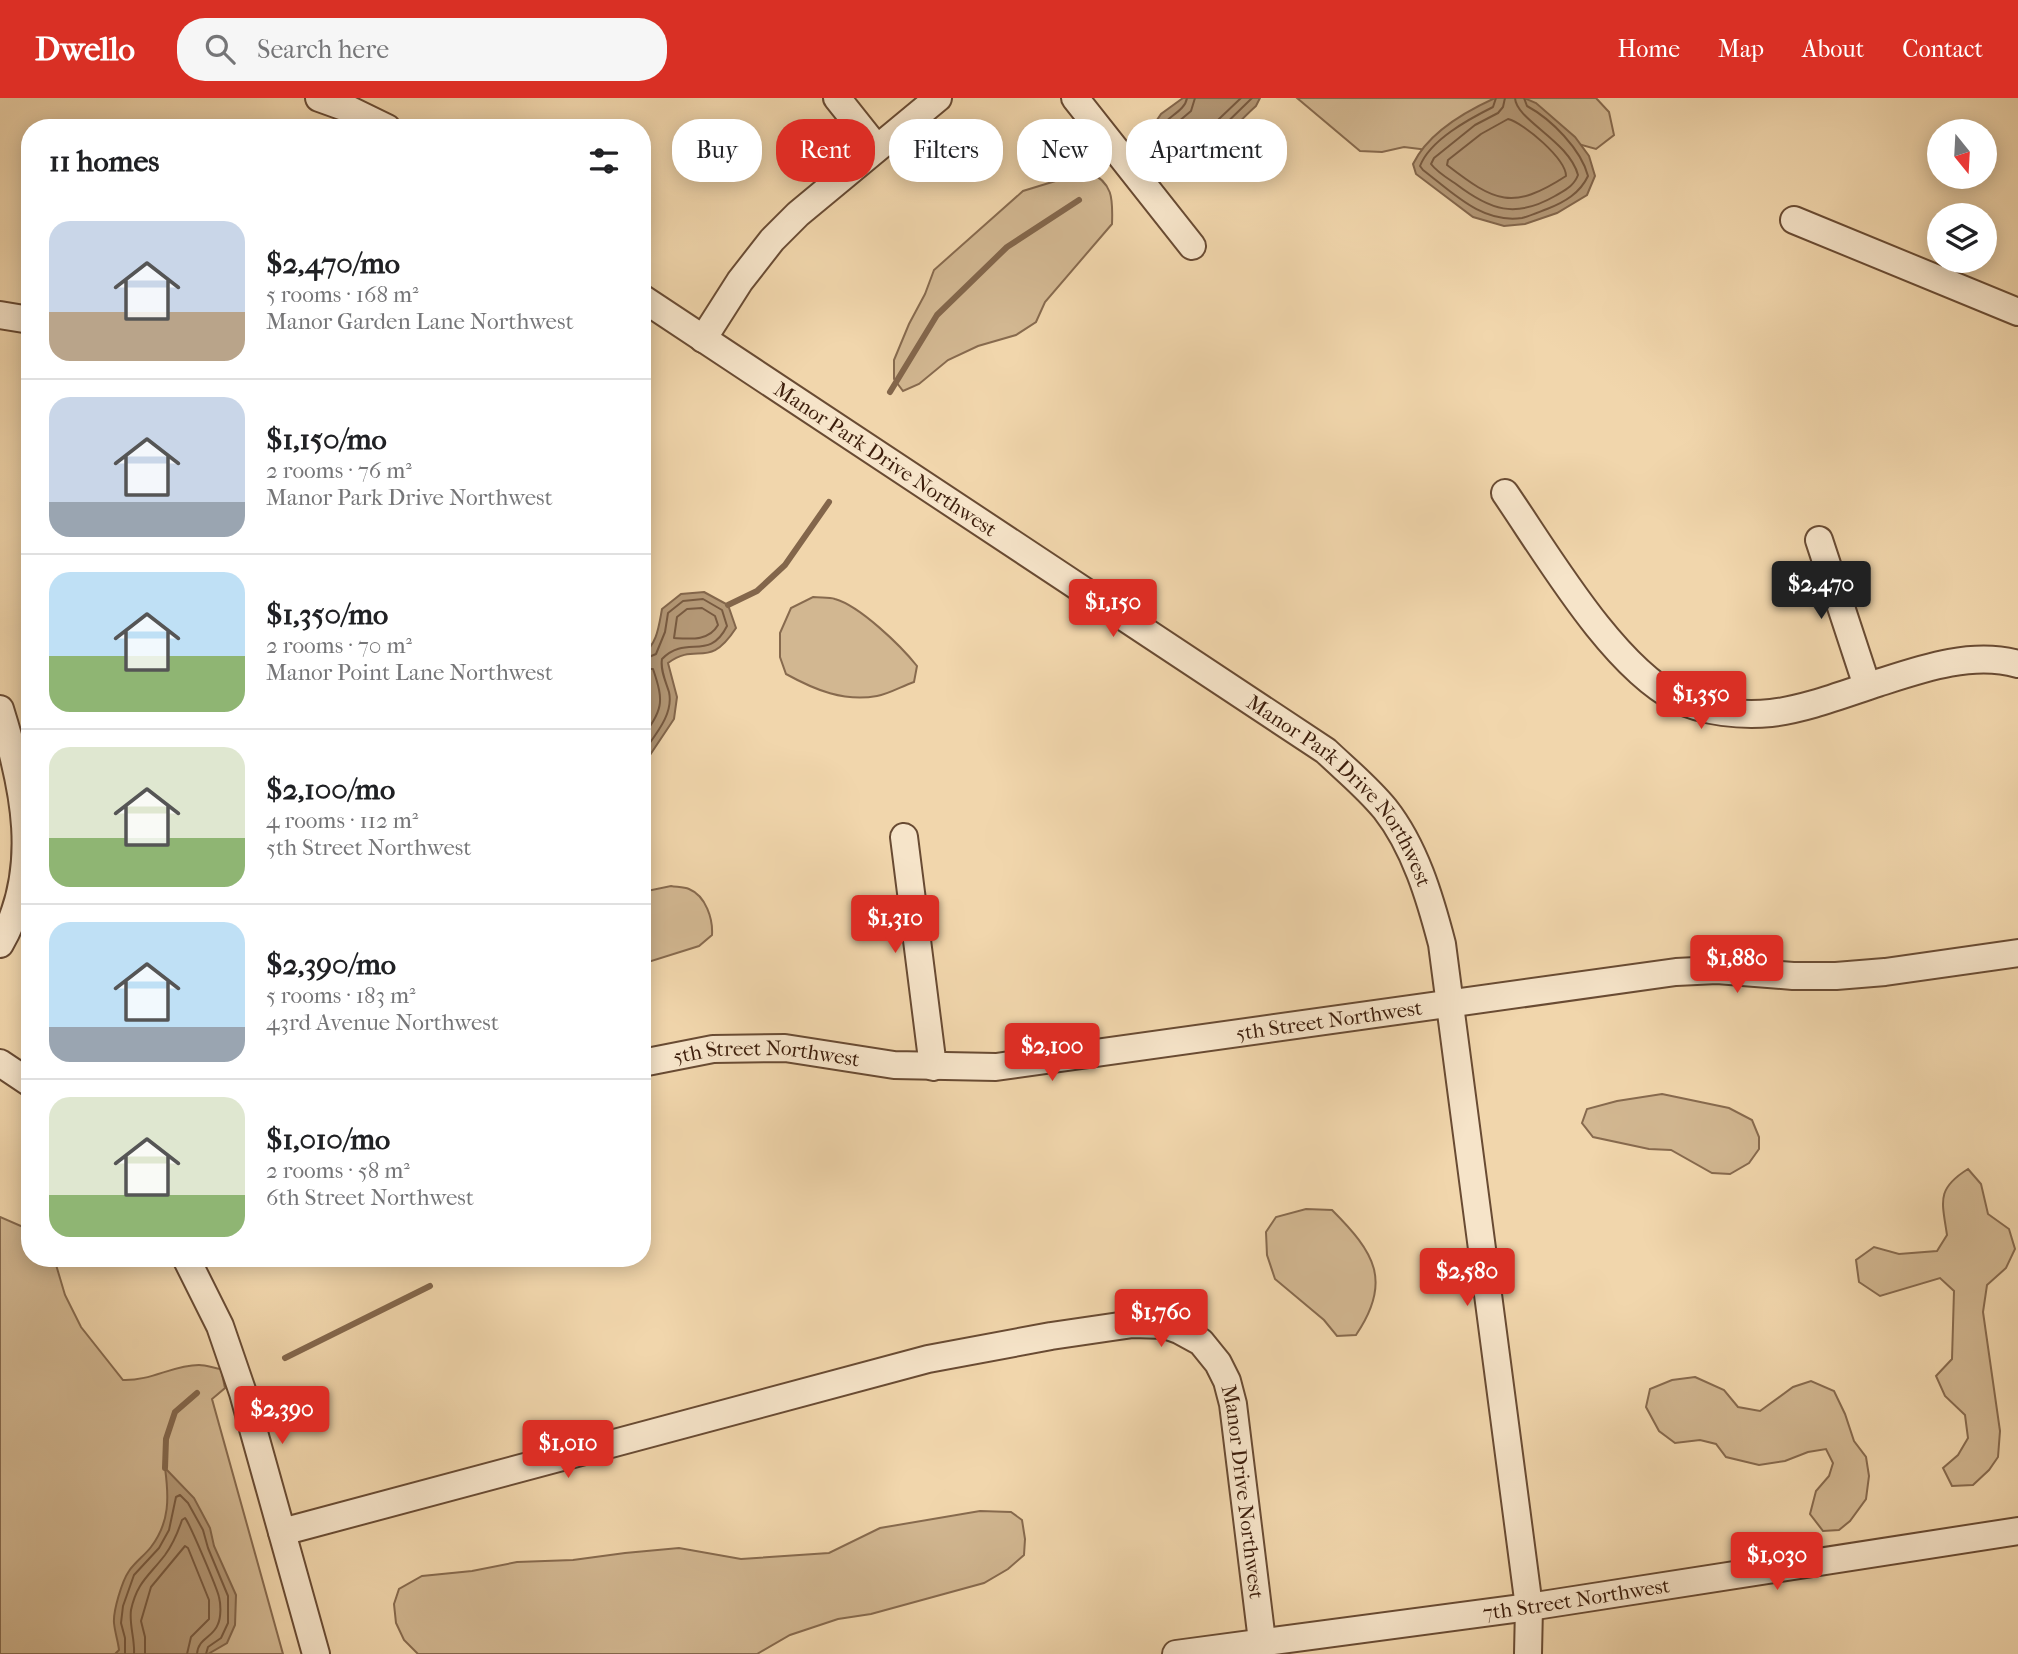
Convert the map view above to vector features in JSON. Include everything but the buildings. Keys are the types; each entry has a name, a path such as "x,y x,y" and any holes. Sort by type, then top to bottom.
{"street":[{"path":"319,98 345,102 372,119"},
{"path":"837,98 876,147"},
{"path":"703,339 740,281 772,240 797,214 938,98"},
{"path":"1075,98 1192,246"},
{"path":"1794,220 2018,312"},
{"name":"Manor Park Drive Northwest","path":"651,304 1335,759 1362,783 1386,811 1405,841 1432,909 1442,944 1529,1607 1528,1654"},
{"path":"0,315 21,318"},
{"path":"1505,493 1590,615 1619,650 1653,683 1678,699 1708,709 1736,714 1772,713 1918,670 1951,663 1982,660 2018,664"},
{"path":"1819,540 1867,687"},
{"path":"0,709 21,790"},
{"path":"904,837 933,1067"},
{"path":"0,944 21,890"},
{"name":"5th Street Northwest","path":"651,1061 713,1049 785,1048 894,1065 996,1067 1676,972 1717,970 1793,976 1836,976 1885,972 2018,953"},
{"path":"0,1063 21,1077"},
{"path":"193,1267 220,1326 243,1393 316,1654"},
{"name":"Manor Drive Northwest","path":"282,1532 928,1359 1133,1324 1165,1325 1201,1342 1218,1363 1227,1381 1233,1404 1262,1641"},
{"name":"7th Street Northwest","path":"1176,1654 1529,1607 2018,1531"}],"shaded area":[{"path":"1297,98 1596,98 1609,112 1614,135 1596,149 1571,142 1428,150 1404,147 1382,152 1360,151"},
{"path":"1052,182 1103,182 1110,192 1112,224 1045,302 1036,322 1016,335 978,346 948,360 919,384 903,391 894,379 894,360 934,270 1023,191"},
{"path":"813,597 833,598 845,603 879,628 917,666 914,682 882,695 853,697 819,690 786,674 780,657 780,633 791,608"},
{"path":"671,886 695,892 710,915 712,935 699,946 651,961 651,890"},
{"path":"1662,1094 1729,1108 1752,1120 1759,1137 1759,1149 1749,1163 1730,1174 1712,1173 1671,1150 1649,1149 1593,1137 1582,1123 1587,1109"},
{"path":"1968,1169 1981,1184 1988,1214 2009,1229 2015,1249 2006,1268 1987,1285 1983,1312 2000,1431 1998,1457 1973,1485 1952,1486 1943,1468 1958,1455 1968,1438 1965,1415 1945,1396 1936,1376 1952,1359 1954,1291 1940,1278 1880,1296 1859,1282 1856,1260 1874,1247 1899,1254 1937,1251 1947,1235 1943,1204 1946,1190"},
{"path":"1306,1209 1332,1210 1359,1240 1374,1268 1374,1299 1356,1335 1337,1336 1324,1320 1275,1279 1267,1255 1266,1232 1276,1217"},
{"path":"0,1217 21,1226 21,1267 57,1267 65,1295 81,1327 123,1380 143,1378 180,1367 202,1365 221,1369 225,1388 212,1399 283,1654 0,1654"},
{"path":"1695,1377 1724,1390 1738,1407 1760,1411 1793,1387 1811,1381 1834,1391 1854,1441 1866,1457 1869,1476 1866,1499 1850,1521 1839,1530 1823,1531 1810,1514 1816,1491 1829,1476 1833,1463 1826,1449 1808,1452 1785,1461 1759,1465 1726,1457 1716,1444 1700,1440 1675,1443 1659,1431 1646,1407 1650,1389 1672,1380"},
{"path":"980,1511 1011,1512 1022,1520 1024,1555 1008,1569 984,1583 871,1614 838,1619 790,1635 757,1654 418,1654 404,1640 396,1623 394,1604 399,1589 422,1576 472,1571 517,1562 573,1560 679,1548 741,1559 829,1553 880,1528"}],"water":[{"path":"1183,98 1260,98 1243,119 1158,119"},
{"path":"1495,98 1524,98 1536,103 1575,137 1589,156 1595,176 1587,195 1557,213 1525,224 1504,226 1473,217 1416,174 1413,164 1437,133 1459,117"},
{"path":"704,592 728,605 736,628 718,649 687,654 668,663 677,697 674,719 651,754 651,646 662,609 681,594"},
{"path":"165,1468 194,1498 210,1528 214,1546 236,1595 235,1625 227,1643 208,1654 115,1654 119,1650 114,1618 121,1589 129,1571 157,1538 165,1519"}],"waterway":[{"path":"890,392 937,315 1007,247 1079,200"},
{"path":"728,605 757,591 785,565 829,502"},
{"path":"285,1358 430,1286"},
{"path":"165,1468 166,1439 175,1412 197,1393"}]}
